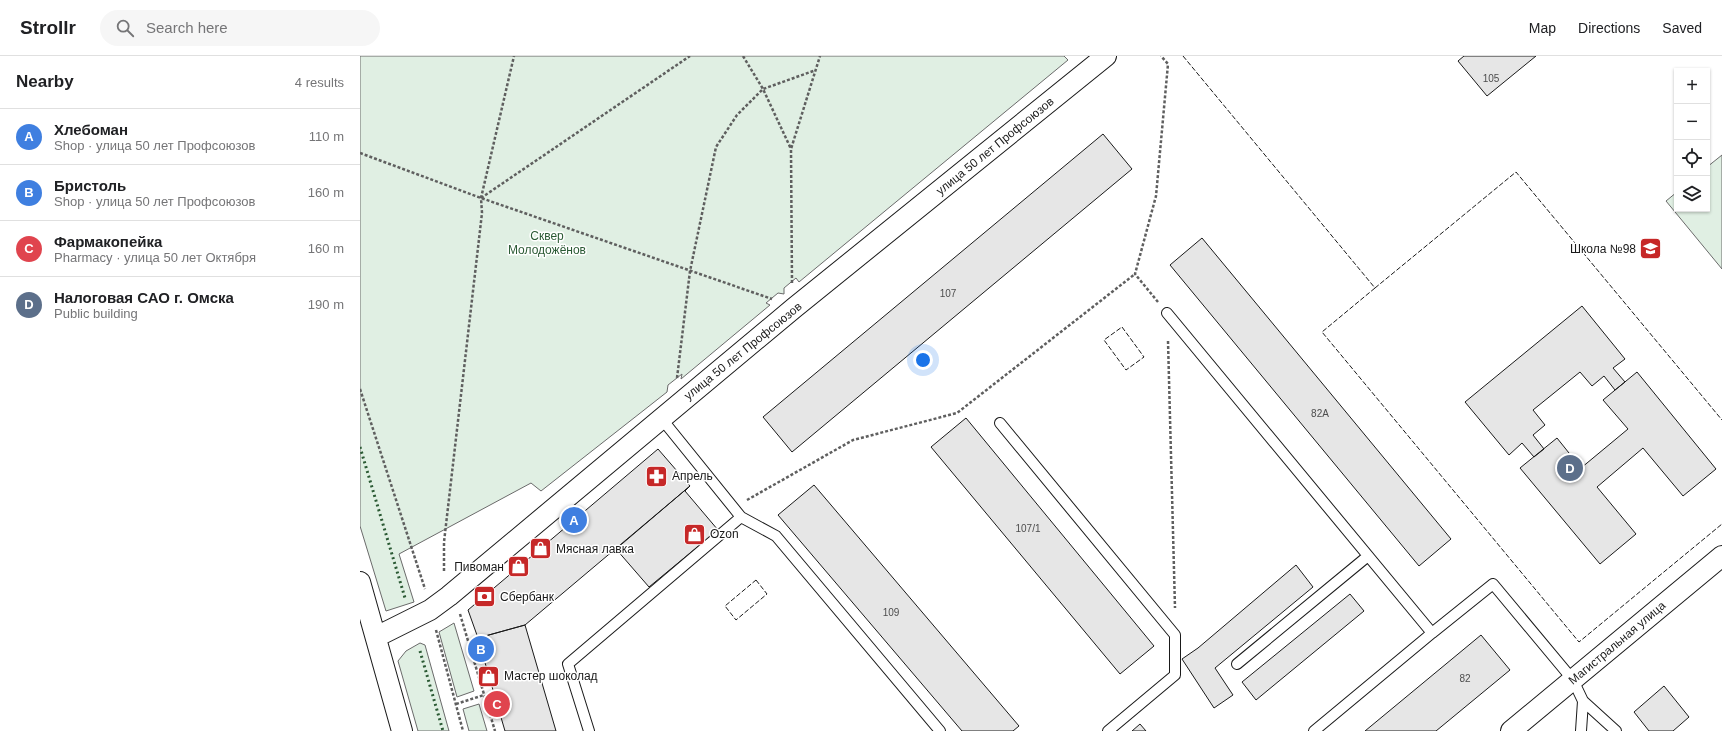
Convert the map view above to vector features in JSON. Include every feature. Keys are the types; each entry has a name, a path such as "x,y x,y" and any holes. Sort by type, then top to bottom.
{"street":[{"name":"улица 50 лет Профсоюзов","path":"376,637 430,610 449,596 666,414 1106,56"},
{"name":"Магистральная улица","path":"1511,731 1722,556"},
{"path":"360,582 402,731"}],"lane":[{"path":"1167,313 1432,633"},
{"path":"666,414 741,517 776,536 940,731"},
{"path":"1000,423 1175,635 1175,675 1108,731"},
{"path":"589,731 568,664 741,517"},
{"path":"1237,664 1368,556"},
{"path":"1314,731 1492,584 1573,680 1583,701 1616,731"},
{"path":"1581,731 1583,701"}],"path":[{"path":"444,576 444,542 482,213 482,198 514,56"},
{"path":"482,198 690,56"},
{"path":"743,56 763,89 791,149"},
{"path":"792,286 791,149 820,56"},
{"path":"733,507 853,440 957,413 1135,274 1156,196 1168,64 1161,56"},
{"path":"666,414 690,271 716,147 737,115 763,89 816,70"},
{"path":"360,153 482,198 774,300"},
{"path":"1135,274 1167,313 1175,635"},
{"path":"360,389 428,597 430,610 464,731"},
{"path":"458,607 495,731"},
{"path":"456,704 484,694"}],"green space":[{"name":"Сквер Молодожёнов","path":"360,56 1064,56 1068,60 799,282 796,278 784,288 784,294 778,293 766,303 770,305 681,379 682,374 668,385 667,392 541,491 531,483 399,554 414,602 386,611 360,526"},
{"path":"1722,155 1722,269 1675,212 1710,212 1710,165"},
{"path":"1674,194 1674,211 1666,201"},
{"path":"454,623 474,691 457,697 439,632"},
{"path":"420,643 425,645 449,731 418,731 398,661 406,651"},
{"path":"479,704 487,731 469,731 463,709"}],"building":[{"path":"1464,56 1536,56 1487,96 1458,61"},
{"path":"1103,134 1132,169 792,452 763,417"},
{"path":"1202,238 1451,539 1419,566 1170,265"},
{"path":"1582,306 1625,359 1613,368 1625,382 1615,390 1604,376 1592,386 1580,372 1533,410 1545,425 1533,435 1544,449 1534,457 1522,443 1509,455 1465,402"},
{"path":"1637,372 1716,469 1683,496 1643,448 1597,487 1636,534 1600,564 1520,468 1557,438 1581,468 1628,429 1603,400"},
{"path":"966,418 1154,646 1120,674 931,447"},
{"path":"658,449 690,486 525,625 478,638 468,610"},
{"path":"814,485 1019,726 1013,731 962,731 778,515"},
{"path":"690,486 685,491 718,530 649,587 616,549"},
{"path":"1296,565 1313,587 1215,668 1233,695 1214,708 1182,659 1198,648"},
{"path":"1350,594 1364,611 1256,700 1242,682"},
{"path":"525,625 556,731 505,731 481,649 478,638"},
{"path":"1481,635 1510,670 1436,731 1365,731"},
{"path":"1664,686 1689,717 1673,731 1649,731 1634,712"},
{"path":"1140,724 1146,731 1132,731"}],"hedge":[{"path":"360,447 405,598"},
{"path":"420,651 443,731"}],"fence":[{"path":"1183,56 1375,288 1516,172 1722,420"},
{"path":"1375,288 1322,332 1579,642 1722,524"},
{"path":"1122,327 1144,357 1126,370 1104,340 1122,327"},
{"path":"756,580 767,594 736,620 725,606 756,580"}],"place":[{"name":"Школа №98","path":"1651,249"},
{"name":"Налоговая САО г. Омска","path":"1570,468"},
{"name":"Апрель","path":"656,476"},
{"name":"Хлебоман","path":"574,520"},
{"name":"Ozon","path":"694,534"},
{"name":"Мясная лавка","path":"541,549"},
{"name":"Пивоман","path":"519,567"},
{"name":"Сбербанк","path":"484,597"},
{"name":"Бристоль","path":"481,649"},
{"name":"Мастер шоколад","path":"489,676"},
{"name":"Фармакопейка","path":"497,704"}]}
